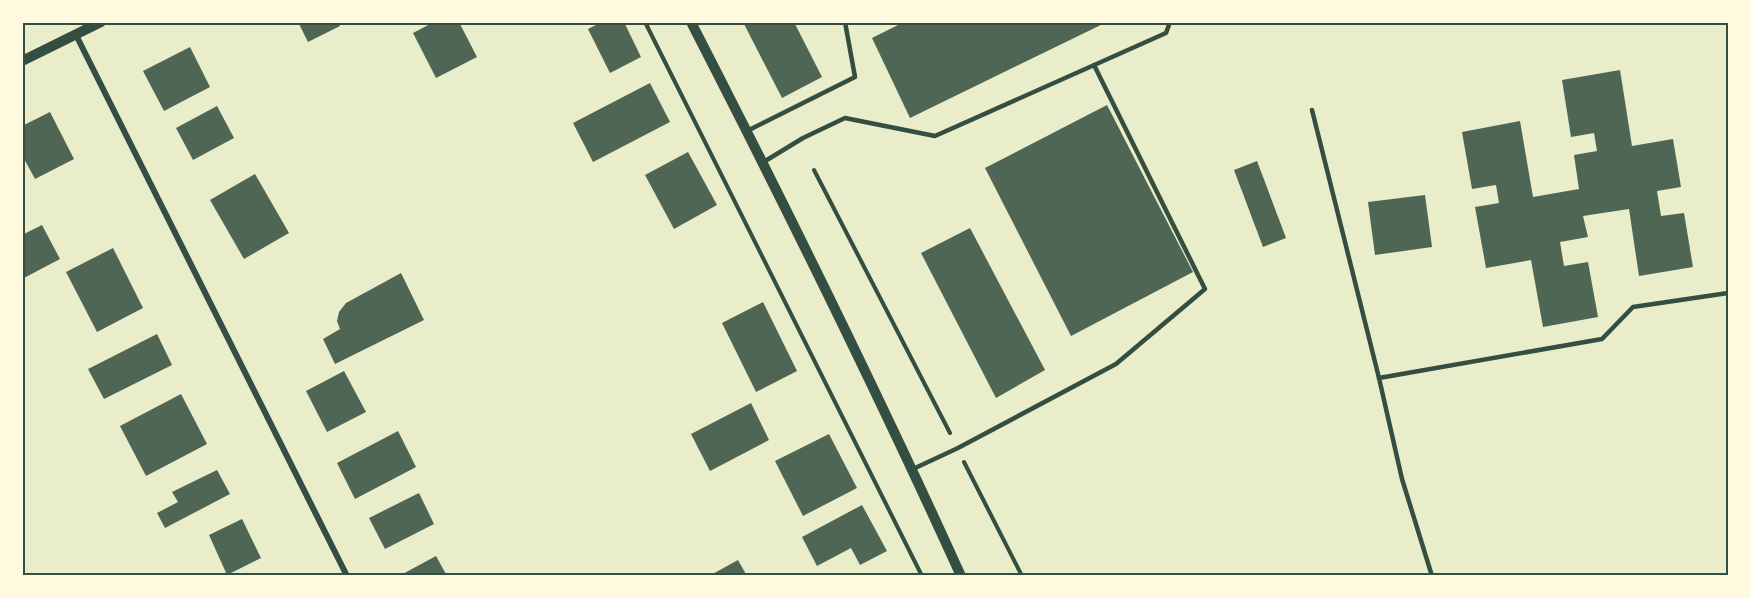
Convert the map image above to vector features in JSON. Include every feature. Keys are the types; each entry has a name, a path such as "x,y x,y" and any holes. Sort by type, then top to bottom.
{"street":[{"path":"22,61 101,22"},
{"path":"691,22 913,469 961,576"},
{"path":"76,35 347,576"}],"lane":[{"path":"747,131 855,77 845,22"},
{"path":"762,163 803,138 845,118 935,135 1166,33 1170,22"},
{"path":"913,469 1116,364 1205,289 1094,65"},
{"path":"1311,110 1379,378 1402,479 1432,576"},
{"path":"1379,378 1602,339 1634,307 1728,293"}],"path":[{"path":"645,22 922,576"},
{"path":"814,170 1022,576"}],"building":[{"path":"298,22 338,22 340,26 308,42"},
{"path":"434,22 459,22 477,57 436,78 413,33"},
{"path":"602,22 624,22 641,57 610,73 588,29"},
{"path":"743,22 794,22 822,77 782,98"},
{"path":"904,22 1107,22 910,118 872,38"},
{"path":"190,47 210,87 164,111 143,71"},
{"path":"1620,70 1632,146 1673,139 1681,187 1657,191 1661,216 1684,213 1693,267 1639,276 1629,209 1583,216 1588,237 1560,242 1564,266 1588,262 1598,317 1543,327 1531,260 1486,268 1475,207 1499,203 1496,185 1472,189 1462,132 1520,121 1533,197 1579,189 1574,155 1597,151 1594,133 1571,137 1562,80"},
{"path":"650,83 670,122 593,162 573,123"},
{"path":"1107,105 1193,272 1071,336 985,168"},
{"path":"217,106 234,138 193,160 176,128"},
{"path":"50,112 74,159 35,179 22,155 22,126"},
{"path":"688,152 717,205 674,229 645,175"},
{"path":"1257,161 1286,238 1263,247 1234,170"},
{"path":"255,174 289,233 244,259 210,200"},
{"path":"1425,195 1432,247 1375,255 1368,202"},
{"path":"42,225 60,259 22,279 22,235"},
{"path":"970,228 1045,370 996,398 921,253"},
{"path":"113,248 143,308 97,332 66,272"},
{"path":"401,273 424,320 335,364 323,339 340,329 337,321 339,312 346,303"},
{"path":"763,302 797,371 756,392 722,323"},
{"path":"157,334 172,365 104,399 88,369"},
{"path":"344,371 366,412 327,432 306,391"},
{"path":"181,394 207,444 146,476 120,426"},
{"path":"751,403 769,440 710,471 691,434"},
{"path":"398,431 416,467 355,499 337,463"},
{"path":"829,434 857,488 803,516 775,461"},
{"path":"217,470 230,494 165,528 157,513 178,502 172,492"},
{"path":"419,493 434,524 385,549 369,518"},
{"path":"862,505 887,551 860,565 851,548 817,566 802,537"},
{"path":"242,519 261,558 227,575 209,535"},
{"path":"436,556 447,576 399,576"},
{"path":"738,560 747,576 709,576"}]}
